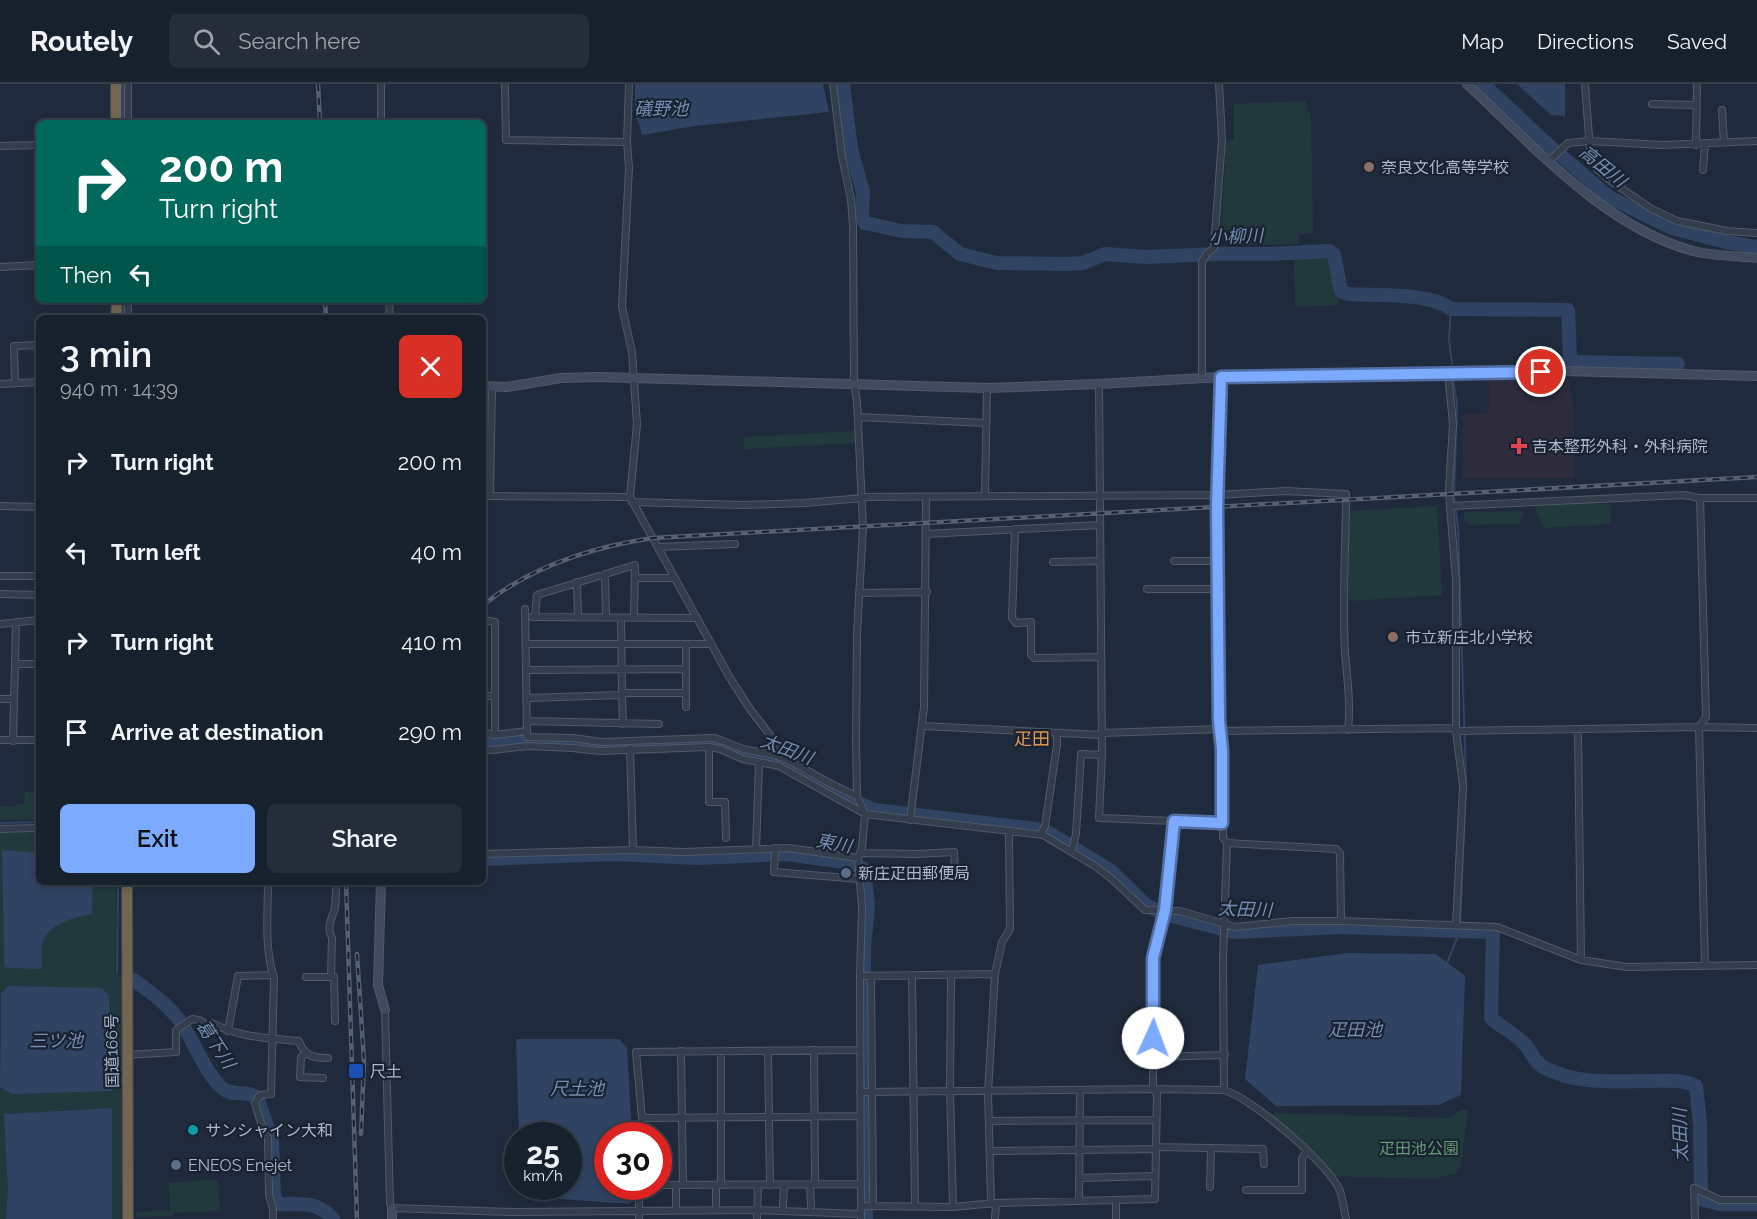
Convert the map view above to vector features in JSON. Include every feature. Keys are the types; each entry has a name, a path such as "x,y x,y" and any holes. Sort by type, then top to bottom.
{"highway":[{"path":"116,84 116,120"},
{"name":"国道166号","path":"127,885 128,1219"}],"street":[{"path":"128,84 128,120"},
{"path":"381,84 381,120"},
{"path":"505,84 506,140 627,142"},
{"path":"629,84 627,142 629,168 622,307 632,352 637,424 631,500 696,618 750,709 789,760"},
{"path":"833,84 842,157 853,218 855,384 863,526 856,634 857,796 865,814 858,870 865,976 867,1092 865,1209"},
{"path":"1202,378 1203,262 1206,255 1214,248 1222,139 1220,84"},
{"path":"1467,84 1598,202 1633,226 1663,241 1696,252 1757,258"},
{"path":"1585,84 1594,166 1608,179 1650,208 1677,221 1727,231 1757,233"},
{"path":"1696,145 1697,84"},
{"path":"1652,104 1696,105"},
{"path":"1722,110 1724,143"},
{"path":"1551,159 1568,142 1696,145 1757,141"},
{"path":"1703,170 1705,144"},
{"path":"0,146 36,145"},
{"path":"0,267 36,265"},
{"path":"15,383 14,346 36,345"},
{"path":"1348,730 1349,682 1345,652 1346,494 1285,491 1218,495 862,498 743,505 487,496 487,386 507,387 561,378 987,388 1221,377 1564,371 1757,376"},
{"path":"1448,373 1453,424 1449,489 1456,581 1456,729 1463,786 1456,925"},
{"path":"1221,377 1218,495 1220,730 1222,823 1223,838 1227,843 1224,925 1224,1090"},
{"path":"0,384 36,382"},
{"path":"1099,384 1102,734 1099,818 1222,823"},
{"path":"985,496 987,388"},
{"path":"858,417 985,423"},
{"path":"1450,506 1684,495 1700,498 1757,498"},
{"path":"910,820 923,726 927,592 926,497"},
{"path":"1700,498 1706,717 1699,727 1706,966"},
{"path":"0,506 36,507"},
{"path":"926,534 1100,525"},
{"path":"1015,529 1012,618 1016,622 1031,622 1031,655 1034,658 1101,657"},
{"path":"658,547 735,544"},
{"path":"1053,562 1100,561"},
{"path":"1173,561 1219,561"},
{"path":"535,617 537,595 636,565 634,618"},
{"path":"605,574 606,618"},
{"path":"0,576 36,576"},
{"path":"636,578 674,578"},
{"path":"577,582 578,617"},
{"path":"1147,589 1219,589"},
{"path":"860,592 927,592"},
{"path":"0,594 36,595"},
{"path":"525,609 527,737 573,738 601,742 713,738 744,749 773,754 789,760 819,778 857,796"},
{"path":"525,617 696,618"},
{"path":"621,618 623,724"},
{"path":"0,624 36,620"},
{"path":"486,620 495,622 495,735"},
{"path":"13,741 16,622"},
{"path":"526,644 711,644"},
{"path":"686,645 686,707"},
{"path":"15,664 36,664"},
{"path":"526,670 686,669"},
{"path":"527,698 686,693"},
{"path":"486,696 494,696"},
{"path":"0,699 14,699"},
{"path":"527,721 659,724"},
{"path":"923,726 1102,734 1220,730 1757,728"},
{"path":"1578,730 1581,960"},
{"path":"486,734 495,735 527,731"},
{"path":"1041,834 1045,826 1057,733"},
{"path":"0,740 36,741"},
{"path":"630,742 633,850"},
{"path":"486,749 527,746 598,751 709,747 720,749 743,759 779,766 865,814 1041,834 1072,851 1112,879 1145,910 1180,911 1235,927 1293,921 1341,921 1497,927 1581,960 1627,967 1757,965"},
{"path":"709,747 709,802 724,802 726,838"},
{"path":"1072,851 1076,834 1081,754 1102,755"},
{"path":"756,849 759,762"},
{"path":"392,1208 514,1216 639,1216 757,1210 953,1207 994,1203 1155,1199 1157,1094 1153,1089 1152,1057 1153,958 1165,910 1174,821"},
{"path":"0,829 36,828"},
{"path":"995,1219 988,1092 995,974 1002,942 1010,929 1009,831"},
{"path":"1227,843 1336,849 1340,853 1341,921"},
{"path":"486,854 633,850 683,852 775,848 859,855 954,852 955,873"},
{"path":"775,848 774,872 859,879"},
{"path":"268,885 268,946 273,975 271,1094 260,1095 255,1103 268,1138 273,1219"},
{"path":"331,977 332,938 329,934 336,885"},
{"path":"381,885 378,986 385,1010 392,1219"},
{"path":"865,976 995,974"},
{"path":"228,1031 238,976 273,975"},
{"path":"951,975 950,1091 953,1207"},
{"path":"865,976 860,1050 867,1092 860,1116 861,1184 865,1209"},
{"path":"912,976 915,1207"},
{"path":"306,977 334,977 335,1021"},
{"path":"126,1055 176,1052 176,1030 192,1019 209,1026 212,1023 228,1031 299,1041 305,1054 311,1057 328,1058"},
{"path":"810,1206 815,1117 814,1050"},
{"path":"642,1122 636,1052 860,1050"},
{"path":"676,1207 682,1118 681,1051"},
{"path":"768,1051 770,1185"},
{"path":"716,1205 719,1185 721,1052"},
{"path":"305,1054 302,1057 300,1077 323,1078"},
{"path":"1152,1057 1225,1055"},
{"path":"1079,1201 1080,1090"},
{"path":"867,1092 1224,1090 1235,1093 1266,1114 1307,1151 1340,1190 1346,1219"},
{"path":"642,1118 860,1116"},
{"path":"989,1121 1156,1120"},
{"path":"1210,1187 1211,1148"},
{"path":"990,1151 1263,1149 1264,1164"},
{"path":"1246,1190 1302,1190 1302,1158 1307,1151"},
{"path":"1079,1178 1155,1176"},
{"path":"672,1185 861,1184"},
{"path":"757,1219 758,1185"},
{"path":"783,1206 784,1185"},
{"path":"1695,1219 1694,1188 1720,1200 1757,1200"},
{"path":"639,1200 639,1216"},
{"path":"1116,1200 1116,1219"}],"shaded area":[{"name":"吉本整形外科・外科病院","path":"1489,379 1569,379 1573,402 1575,478 1463,479 1463,414 1489,413"}],"green space":[{"path":"1306,101 1306,109 1311,115 1313,233 1299,234 1299,244 1234,245 1221,238 1226,141 1234,140 1234,104"},
{"path":"1330,253 1333,257 1339,305 1295,307 1294,256"},
{"path":"855,431 857,443 744,449 744,437"},
{"path":"1594,503 1611,505 1611,524 1543,528 1535,506"},
{"path":"1437,506 1442,595 1349,601 1349,511"},
{"path":"1524,511 1519,524 1470,525 1464,520 1464,512"},
{"path":"25,792 36,792 36,819 0,820 0,806 15,807 15,804 24,804"},
{"path":"0,833 36,833 36,853 2,851 5,967 42,969 42,945 50,931 62,923 92,914 93,885 116,885 115,974 121,977 122,1219 112,1219 111,1108 5,1114 8,1189 6,1219 0,1219 0,1087 13,1094 1,995 0,1039"},
{"name":"疋田池公園","path":"1460,1110 1468,1110 1461,1166 1457,1173 1432,1179 1333,1176 1271,1113 1449,1118"},
{"path":"218,1179 220,1211 136,1217 136,1212 170,1210 169,1183"}],"water":[{"name":"礒野池","path":"635,84 823,84 829,112 695,126 642,135 638,120 635,118"},
{"path":"1517,84 1565,84 1565,116 1551,115"},
{"path":"2,850 36,853 36,885 93,885 92,914 62,923 50,931 42,945 42,969 9,968 5,967"},
{"name":"疋田池","path":"1347,953 1436,954 1465,976 1461,1095 1438,1105 1276,1106 1245,1079 1258,965"},
{"name":"三ツ池","path":"8,986 102,988 109,996 112,1091 12,1094 0,1087 1,994"},
{"name":"尺土池","path":"516,1039 619,1039 627,1048 631,1122 594,1122 594,1200 630,1200 630,1204 576,1200 582,1200 582,1122 519,1122"},
{"path":"112,1108 112,1219 6,1219 8,1189 4,1114"}],"waterway":[{"name":"太田川","path":"123,84 123,120"},
{"name":"小柳川","path":"843,84 851,149 863,192 862,217 865,223 902,231 933,232 960,254 997,263 1083,263 1105,254 1146,257 1329,251 1334,254 1341,291 1348,294 1416,297 1451,309 1568,310 1570,360 1572,362 1678,364"},
{"name":"高田川","path":"1483,84 1609,197 1672,228 1726,242 1757,247"},
{"name":"太田川","path":"125,303 125,315"},
{"path":"1451,309 1449,339 1452,364"},
{"path":"1447,963 1460,931 1466,781 1458,527 1454,497 1457,403 1453,379"},
{"name":"太田川","path":"486,745 528,742 628,747 714,743 792,767 847,798 874,810 1036,829 1051,834 1111,871 1147,906 1168,915 1234,932 1341,927 1493,932 1491,1018 1523,1042 1539,1064 1570,1077 1596,1081 1674,1081 1696,1086 1700,1123 1701,1199 1719,1204 1757,1204"},
{"name":"葛下川","path":"0,823 36,822"},
{"name":"東川","path":"486,859 614,854 699,858 787,854 852,863 864,869 868,905 864,948 866,1219"},
{"name":"葛下川","path":"117,973 118,885"},
{"name":"葛下川","path":"132,979 158,998 180,1021 204,1065 222,1088 226,1091 257,1097 272,1139 274,1194 277,1204 314,1206 333,1219"}],"railway":[{"path":"318,84 320,120"},
{"path":"325,303 326,315"},
{"path":"486,603 522,579 564,560 608,547 653,538 1757,477"},
{"path":"346,885 357,1219"},
{"path":"357,954 364,1061 361,1134"}],"place":[{"name":"奈良文化高等学校","path":"1369,167"},
{"name":"吉本整形外科・外科病院","path":"1519,446"},
{"name":"市立新庄北小学校","path":"1393,637"},
{"name":"新庄疋田郵便局","path":"846,873"},
{"name":"尺土","path":"356,1071"},
{"name":"サンシャイン大和","path":"193,1130"},
{"name":"ENEOS Enejet","path":"176,1165"}],"district":[{"name":"疋田","path":"1032,738"}],"route":[{"path":"1153,1038 1153,958 1165,910 1174,821 1222,823 1217,507 1221,377 1541,372"}]}
